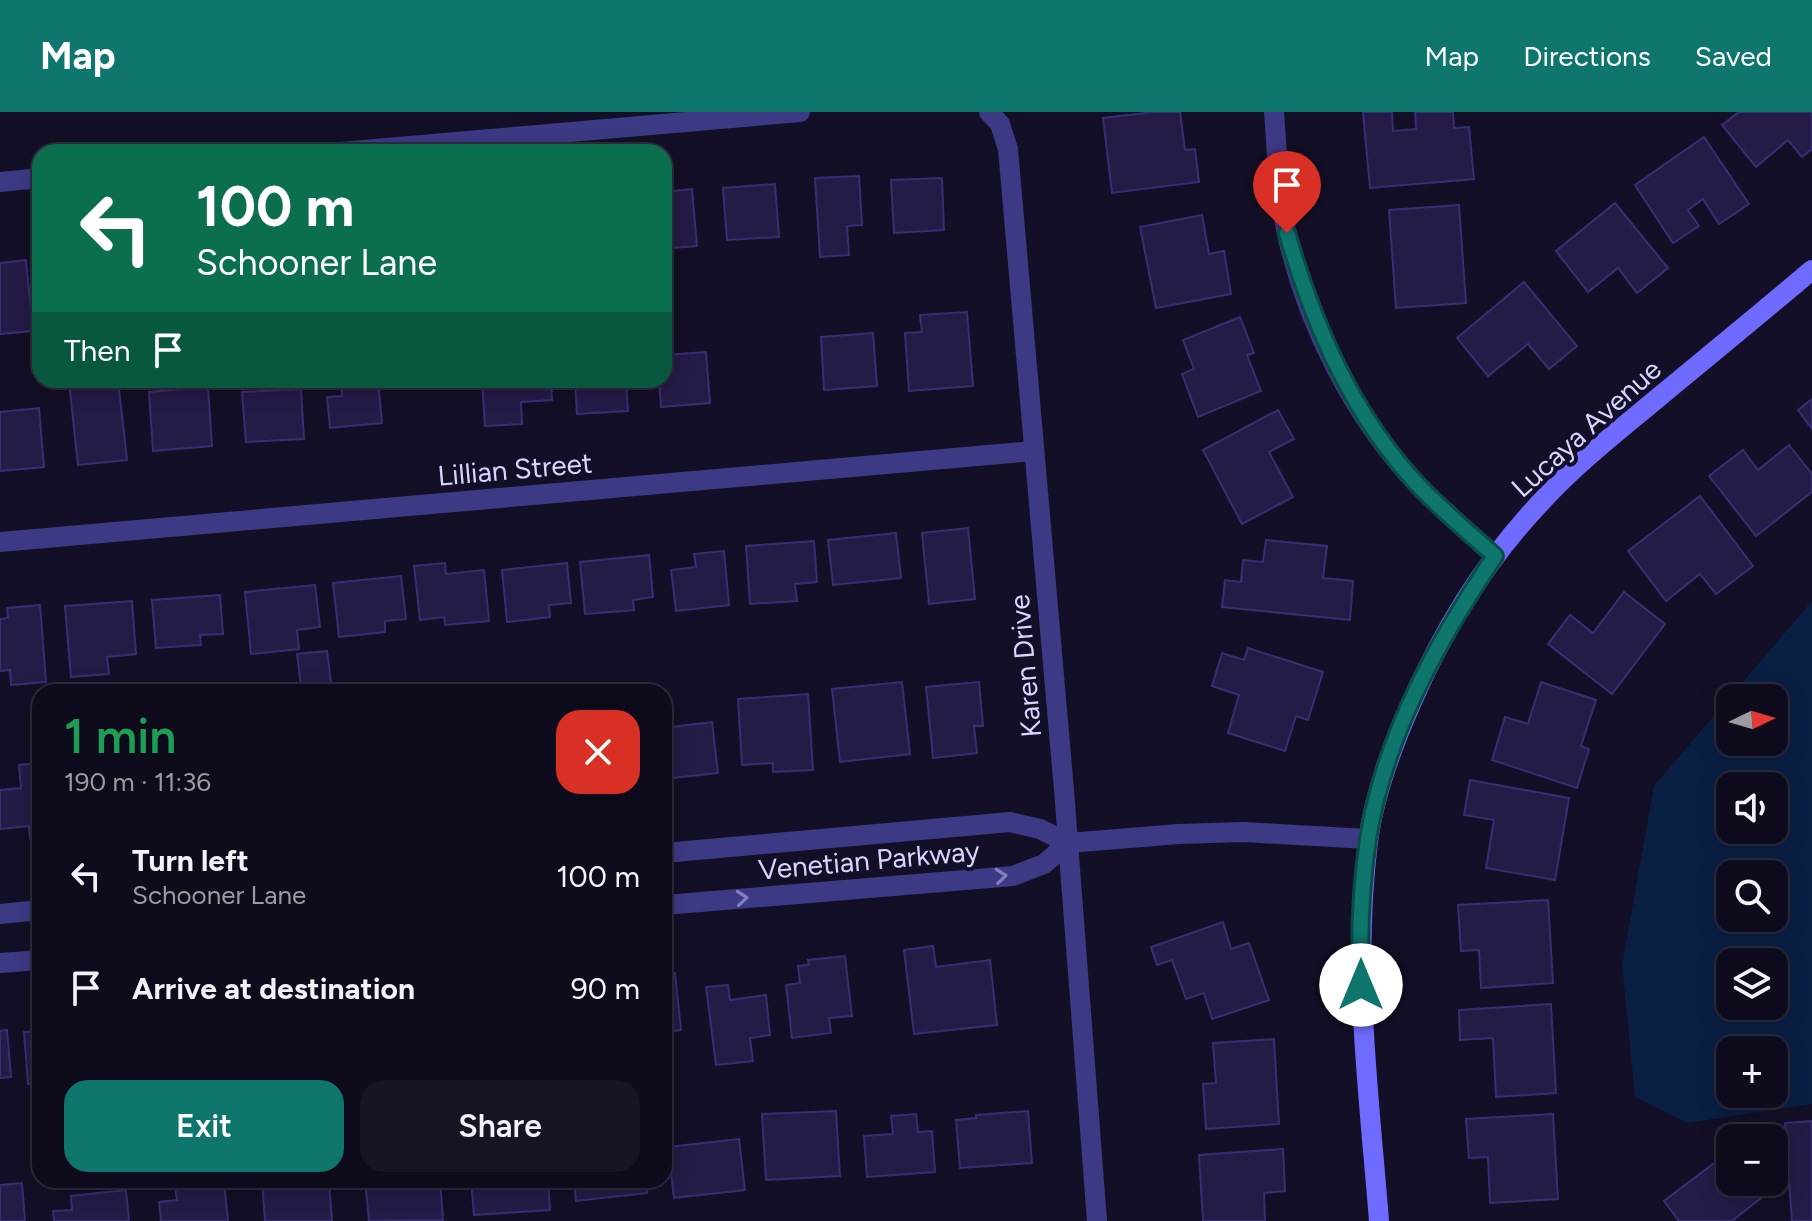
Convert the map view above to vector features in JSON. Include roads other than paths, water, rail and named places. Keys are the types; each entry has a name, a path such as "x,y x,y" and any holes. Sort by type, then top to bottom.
{"street":[{"path":"433,144 800,112"},
{"name":"Karen Drive","path":"989,112 1000,124 1008,149 1097,1221"},
{"path":"1274,112 1287,233 1303,287 1324,340 1350,391 1381,440 1418,485 1495,556"},
{"path":"0,182 32,179"},
{"name":"Lucaya Avenue","path":"1379,1221 1360,961 1368,839 1391,755 1419,686 1453,621 1495,556 1540,503 1582,461 1812,270"},
{"name":"Lillian Street","path":"0,542 1034,451"},
{"name":"Venetian Parkway","path":"672,852 1010,822 1040,829 1068,843 1243,832 1368,839"},
{"name":"Venetian Parkway","path":"672,904 1013,876 1044,864 1068,843"},
{"path":"0,914 32,911"},
{"path":"0,963 32,961"}],"water":[{"path":"1812,601 1812,1104 1788,1108 1788,1036 1716,1036 1716,1108 1786,1108 1687,1123 1635,1097 1622,965 1654,786 1716,713 1716,756 1788,756 1788,684 1741,684"}]}
